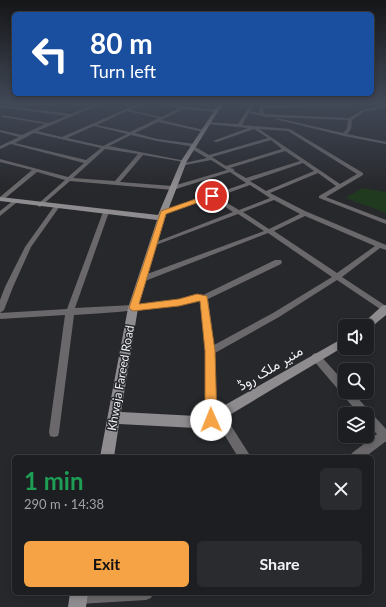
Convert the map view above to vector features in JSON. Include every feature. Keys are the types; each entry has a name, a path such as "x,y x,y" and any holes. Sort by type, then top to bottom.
{"main road":[{"name":"Khwaja Fareed Road","path":"107,455 133,308 162,215 183,163 204,130"},
{"path":"0,199 14,202 106,212 162,215"},
{"path":"374,319 386,310"},
{"name":"منیر ملک روڈ","path":"115,418 196,422 215,418 338,345"}],"street":[{"path":"0,148 37,130"},
{"path":"63,138 80,130"},
{"path":"117,130 157,140 193,146 275,198 383,246"},
{"path":"40,205 104,147 139,130"},
{"path":"215,141 245,130"},
{"path":"258,130 340,186"},
{"path":"290,130 361,174 321,197 386,222"},
{"path":"325,130 386,143"},
{"path":"344,135 348,130"},
{"path":"0,131 24,137"},
{"path":"34,132 183,163 211,157 270,139"},
{"path":"11,143 87,162"},
{"path":"2,162 69,178 173,188 286,149"},
{"path":"116,183 141,154"},
{"path":"162,215 304,161"},
{"path":"0,199 36,170"},
{"path":"266,193 318,171"},
{"path":"212,196 269,231 386,310"},
{"path":"154,244 275,198"},
{"path":"0,214 14,202"},
{"path":"0,310 28,247 57,206"},
{"path":"54,432 70,311 106,212"},
{"path":"142,280 269,231 306,213"},
{"path":"210,351 260,325 337,277 383,246"},
{"path":"0,316 133,308 204,298 278,262"},
{"path":"204,298 215,418 244,455"},
{"path":"316,357 338,382"},
{"path":"353,399 359,407"},
{"path":"359,455 385,435 374,423"},
{"path":"78,599 123,595"}],"green space":[{"path":"362,188 386,192 386,213 346,198"}],"route":[{"path":"211,420 210,351 204,298 133,308 163,213 212,196"}]}
